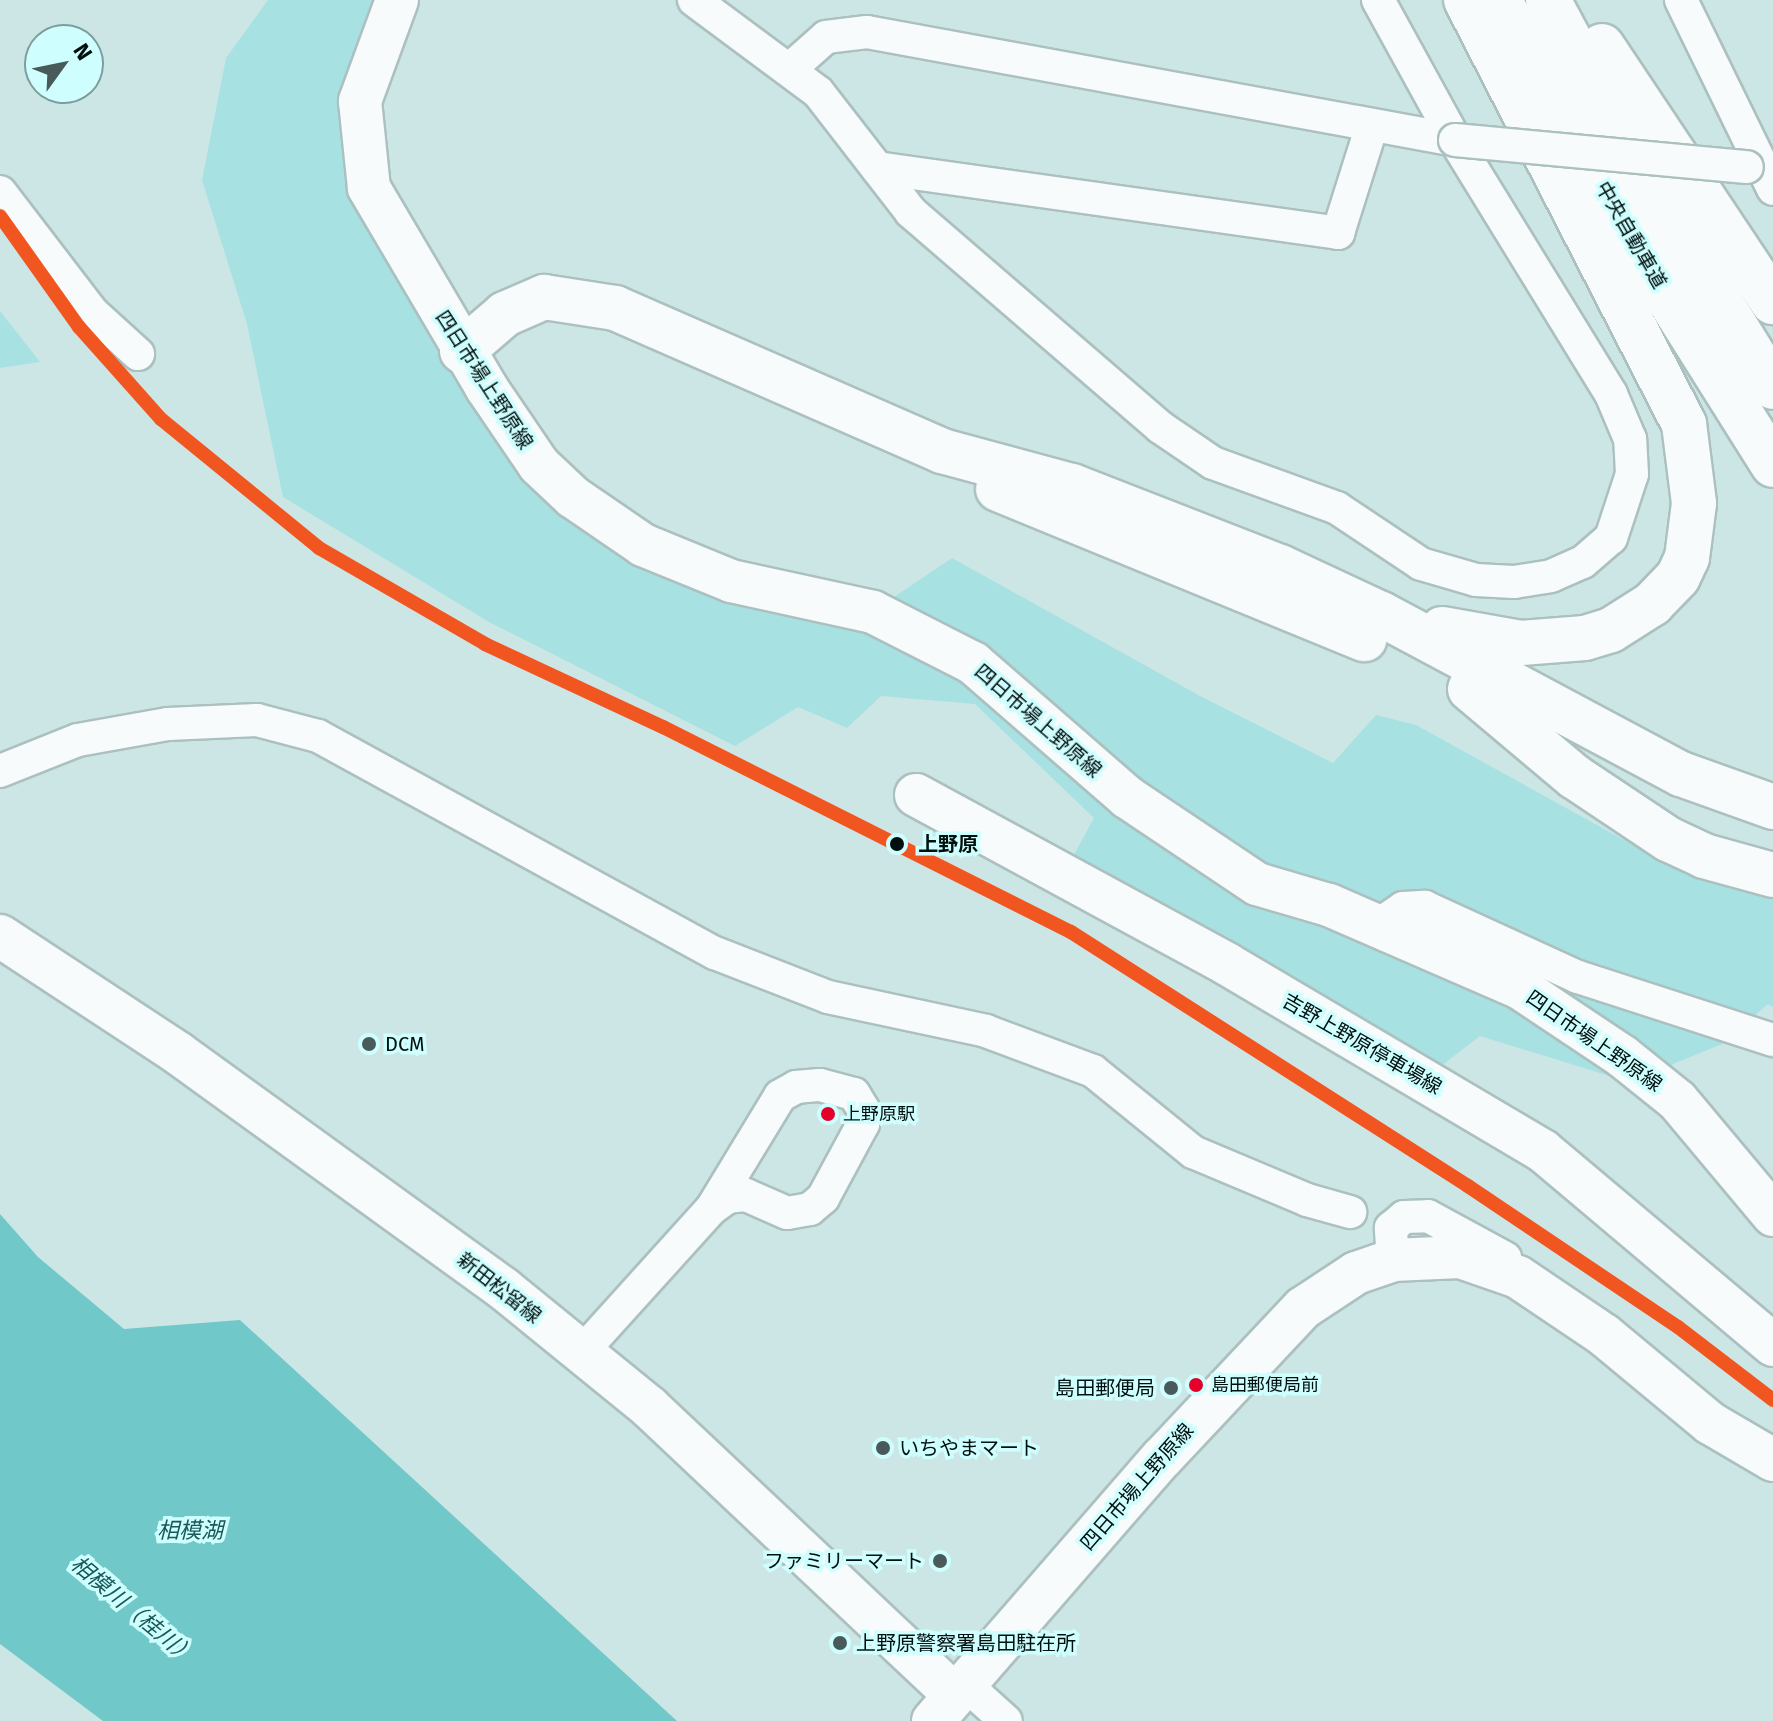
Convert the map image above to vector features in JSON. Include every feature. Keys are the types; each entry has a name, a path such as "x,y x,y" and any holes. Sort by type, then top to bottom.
{"highway":[{"path":"1381,614 1477,639 1521,643 1585,638 1637,616 1667,590 1687,558 1691,532 1693,465 1684,424 1636,322 1466,0"},
{"name":"中央自動車道","path":"1499,0 1668,298 1773,465"},
{"name":"中央自動車道","path":"1548,0 1646,182 1773,387"},
{"path":"1573,0 1773,302"},
{"path":"462,351 505,314 544,297 590,301 942,451 1072,486 1280,567 1381,614 1681,774 1773,807"},
{"path":"462,351 551,314 604,321 1059,515 1317,617 1470,689 1682,796 1773,827"},
{"path":"1470,689 1575,777 1668,839 1704,856 1773,875"}],"main road":[{"name":"四日市場上野原線","path":"397,0 360,101 369,188 462,351 539,465 573,497 643,545 731,581 873,612 973,663 1127,797 1257,884 1329,905 1520,988 1622,1056 1677,1100 1773,1215"},
{"name":"吉野上野原停車場線","path":"916,795 1227,964 1543,1151 1773,1345"},
{"name":"新田松留線","path":"0,936 279,1125 504,1289 659,1417 951,1700"},
{"name":"四日市場上野原線","path":"951,1700 1162,1458 1303,1308 1356,1273 1393,1260 1445,1256 1486,1263 1518,1277 1604,1335 1710,1423 1773,1460"}],"street":[{"path":"694,0 818,92 911,212 1160,427 1213,463 1337,508 1421,564 1476,580 1514,582 1551,576 1583,562 1611,538 1632,474 1630,439 1611,394 1455,140 1378,0"},
{"path":"1681,0 1764,175"},
{"path":"790,69 826,37 867,32 1455,140 1764,175"},
{"path":"877,168 1338,233 1372,125"},
{"path":"0,192 93,313 138,354"},
{"path":"0,771 78,740 168,724 257,720 306,732 517,840 715,953 828,997 986,1031 1093,1071 1193,1152 1307,1200 1350,1212"},
{"path":"1375,927 1403,908 1425,907 1578,977 1773,1040"},
{"path":"581,1353 712,1208 780,1096 796,1087 820,1085 854,1094 863,1109 863,1124 823,1198 810,1209 787,1213 746,1195 728,1197 712,1208"},
{"path":"1393,1260 1391,1228 1404,1217 1428,1216 1567,1292 1773,1452"},
{"path":"951,1700 1006,1721"}],"shaded area":[{"path":"268,0 397,0 360,132 486,387 643,545 872,612 952,558 1200,696 1333,763 1376,715 1416,725 1635,846 1773,884 1773,1007 1768,1004 1722,1044 1629,1082 1480,1036 1423,1080 1063,875 1094,818 975,704 881,696 847,728 798,707 735,746 489,622 283,497 247,324 202,180 226,58"},
{"path":"0,311 40,362 0,368"}],"water":[{"name":"相模湖","path":"0,1214 38,1257 124,1329 240,1320 677,1721 103,1721 0,1644"}],"transit line":[{"path":"0,216 79,327 161,419 319,548 485,644 663,727 1071,932 1468,1186 1678,1327 1773,1400"}],"place":[{"name":"上野原","path":"897,844"},
{"name":"DCM","path":"369,1044"},
{"name":"上野原駅","path":"828,1114"},
{"name":"島田郵便局前","path":"1196,1385"},
{"name":"島田郵便局","path":"1171,1388"},
{"name":"いちやまマート","path":"883,1448"},
{"name":"ファミリーマート","path":"940,1561"},
{"name":"上野原警察署島田駐在所","path":"840,1643"}],"water label":[{"name":"相模川（桂川）","path":"133,1610"}]}
